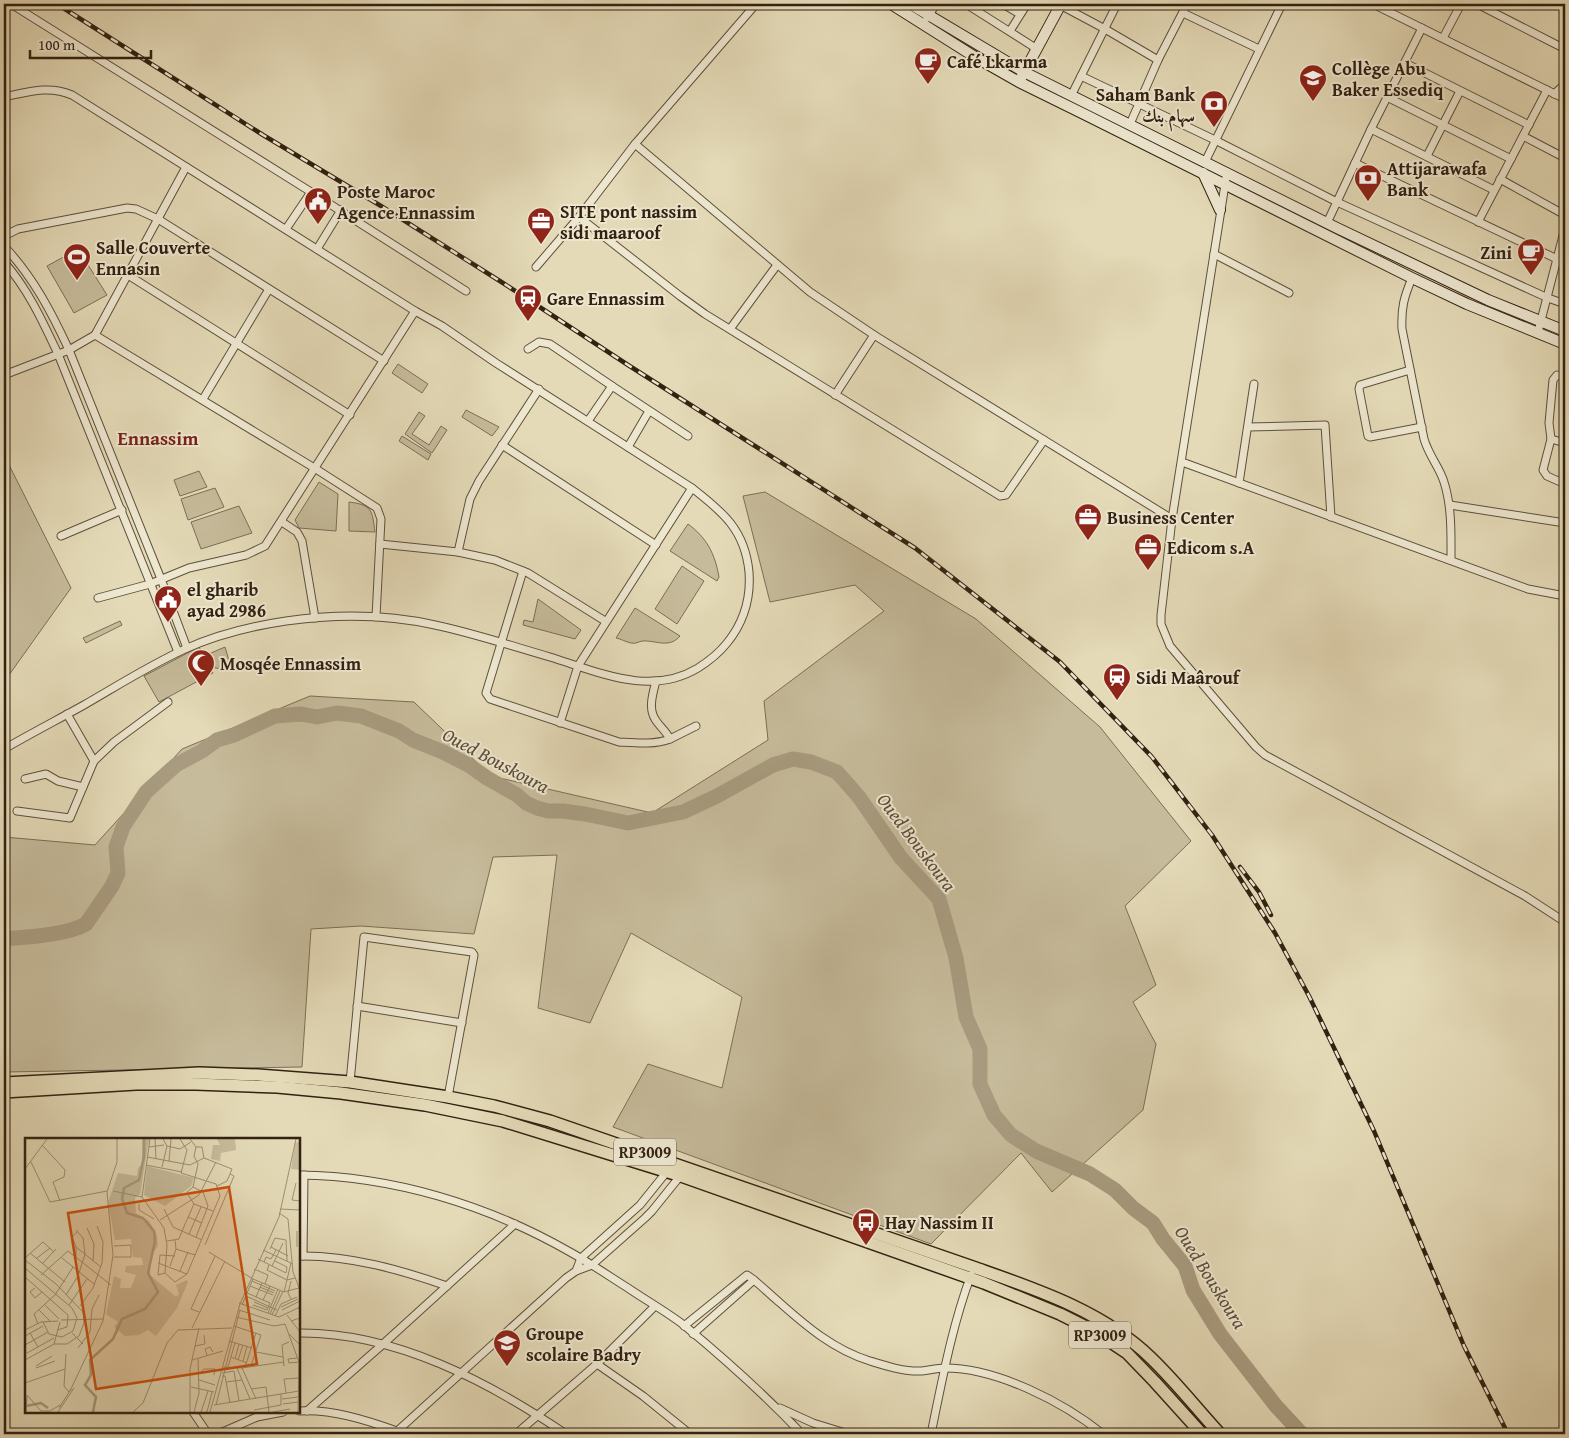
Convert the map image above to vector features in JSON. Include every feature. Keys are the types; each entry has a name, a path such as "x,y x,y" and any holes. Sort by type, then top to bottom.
{"main road":[{"name":"RP3009","path":"4,1083 199,1073 258,1075 350,1082 494,1106 550,1121 670,1167"},
{"name":"RP3009","path":"4,1092 136,1084 196,1084 277,1087 340,1093 425,1105 503,1122 670,1167 974,1267 1030,1287 1091,1315 1111,1327 1150,1357 1220,1434"},
{"name":"RP3009","path":"683,1171 1024,1298 1094,1331 1126,1353 1156,1382 1202,1434"}],"street":[{"path":"11,4 341,210 466,291"},
{"path":"536,267 579,217 635,144 756,4"},
{"path":"891,4 926,20 1022,77 1203,173 1467,304 1565,344"},
{"path":"910,4 926,20"},
{"path":"926,20 936,4"},
{"path":"968,4 1037,49"},
{"path":"1003,4 1020,14"},
{"path":"1010,31 1026,4"},
{"path":"1071,96 1117,4"},
{"path":"1204,162 1282,4"},
{"path":"1373,4 1565,99"},
{"path":"1443,38 1461,4"},
{"path":"1476,4 1565,49"},
{"path":"1022,77 1060,5 1158,60"},
{"path":"1130,124 1184,7 1259,49"},
{"path":"1327,223 1422,28"},
{"path":"1405,63 1529,125"},
{"path":"1081,76 1215,140 1337,202 1565,304"},
{"path":"1022,77 1071,96 1130,124 1327,223 1488,300 1565,331"},
{"path":"1554,94 1565,84"},
{"path":"4,97 38,89 61,90 72,95 415,311 442,326 496,363 692,488 718,508 732,524 742,540 748,561 750,581 744,619 734,635 723,649 706,663 689,673 673,679 656,682 622,678 502,643 412,620 376,617 315,618 259,626 230,633 187,648 4,749"},
{"path":"1427,156 1460,90"},
{"path":"1478,222 1547,90"},
{"path":"1387,97 1511,159"},
{"path":"1372,129 1494,190"},
{"path":"1523,136 1565,158"},
{"path":"635,144 810,292 874,335 1172,519"},
{"path":"1355,163 1557,258"},
{"path":"4,375 69,350 95,335 186,167"},
{"path":"1227,172 1172,519 1161,615 1164,635 1180,658 1265,755 1517,891 1565,922"},
{"path":"1203,173 1220,210"},
{"path":"1500,179 1565,215"},
{"path":"286,229 311,192"},
{"path":"4,236 18,229 127,208 136,209 158,219 384,361"},
{"path":"317,249 341,210"},
{"path":"579,217 680,296 835,395 1000,496 1006,495 1044,440"},
{"path":"1538,332 1565,228"},
{"path":"4,246 29,275 52,313 69,350 187,648"},
{"path":"1214,254 1289,293"},
{"path":"4,262 36,309 58,354 178,652"},
{"path":"730,329 778,265"},
{"path":"128,275 350,414"},
{"path":"1412,278 1403,301 1401,313 1402,329 1428,451 1444,480 1450,505 1452,560"},
{"path":"203,400 269,289"},
{"path":"98,598 150,584 190,568 257,552 265,546 316,469 415,311"},
{"path":"95,335 377,508 381,519 376,617"},
{"path":"835,395 874,335"},
{"path":"528,349 539,342 550,344 688,436"},
{"path":"1410,370 1360,385 1359,389 1368,436 1422,427"},
{"path":"1565,377 1557,374 1553,377 1548,423 1551,439 1543,470 1547,476 1565,484"},
{"path":"1239,483 1254,384"},
{"path":"588,421 612,386"},
{"path":"458,552 470,499 478,481 539,389"},
{"path":"628,447 649,411"},
{"path":"1248,427 1325,425 1332,517"},
{"path":"1551,439 1565,443"},
{"path":"502,446 656,545"},
{"path":"1182,462 1528,589 1565,596"},
{"path":"560,723 578,666 605,621 692,488"},
{"path":"1450,505 1565,523"},
{"path":"61,536 122,510"},
{"path":"282,522 297,532 302,540 315,618"},
{"path":"380,544 458,552 495,560 524,571 605,621"},
{"path":"524,571 486,693 487,697 619,742 638,744 659,742 670,739 696,726"},
{"path":"656,682 652,712 670,739"},
{"path":"17,811 70,818 94,761 114,742 168,702"},
{"path":"67,714 94,761"},
{"path":"25,779 46,774 58,781 83,787"},
{"path":"350,1082 364,937 472,952 474,955 448,1097"},
{"path":"357,1006 462,1022"},
{"path":"576,1271 581,1258 640,1205 670,1167"},
{"path":"300,1411 333,1413 353,1417 395,1433 566,1278 576,1271 592,1265 652,1211 683,1171"},
{"path":"447,1286 381,1266 301,1256 301,1175 347,1178 390,1184 438,1195 515,1224 581,1258 684,1326 775,1406 802,1434"},
{"path":"307,1410 382,1345 515,1224"},
{"path":"931,1434 944,1368 969,1278 974,1267"},
{"path":"684,1326 748,1275 808,1328 845,1351 869,1361 895,1368 920,1371 944,1368 980,1374 1020,1386 1067,1409 1103,1434"},
{"path":"693,1334 754,1280"},
{"path":"516,1434 597,1364 656,1306"},
{"path":"300,1333 333,1336 382,1345 462,1372 510,1398 566,1434"},
{"path":"597,1364 643,1396 690,1434"},
{"path":"775,1406 813,1424 849,1434"},
{"path":"194,1413 208,1434"},
{"path":"218,1434 257,1417 278,1413"}],"shaded area":[{"name":"Salle Couverte Ennasin","path":"78,249 107,295 74,313 47,266"},
{"path":"398,364 428,384 422,393 392,373"},
{"path":"466,410 499,427 492,436 462,417"},
{"path":"419,412 425,416 412,434 429,445 441,426 447,430 432,453 405,434"},
{"path":"402,436 431,454 428,460 399,441"},
{"path":"4,455 71,588 4,682"},
{"path":"199,471 207,487 180,496 174,480"},
{"path":"319,482 338,494 336,531 299,528 295,520"},
{"path":"215,488 224,507 188,520 181,499"},
{"path":"765,492 976,619 1100,727 1191,841 1125,906 1156,985 1133,1002 1156,1044 1143,1110 1052,1192 1021,1153 931,1244 613,1127 648,1064 722,1088 742,997 631,933 590,1023 538,1008 557,855 493,857 474,934 361,926 311,929 302,1067 4,1072 4,837 95,845 182,749 310,696 414,702 491,776 652,813 768,740 764,701 884,611 855,585 770,602 743,496"},
{"path":"349,502 363,505 370,510 375,532 349,531"},
{"path":"239,506 252,533 201,549 191,522"},
{"path":"688,524 695,529 709,547 719,577 717,581 670,551"},
{"path":"682,566 704,581 677,624 655,609"},
{"path":"538,599 581,630 575,639 523,625 524,620 533,622"},
{"path":"635,608 680,636 676,640 667,643 642,641 629,643 616,638"},
{"path":"120,621 122,625 86,643 83,638"},
{"path":"199,647 204,656 225,647 230,664 222,669 210,667 213,673 159,702 144,676"}],"waterway":[{"name":"Oued Bouskoura","path":"4,939 58,933 86,924 112,886 118,873 116,847 123,827 146,792 176,765 202,751 217,740 234,735 275,716 301,714 317,717 337,713 361,716 399,731 413,740 443,752 470,766 517,795 526,803 537,808 548,811 585,814 628,823 683,812 717,796 773,765 793,759 811,762 837,772 859,797 901,858 939,899 956,958 966,1017 980,1049 980,1084 994,1115 1011,1135 1036,1151 1090,1174 1115,1190 1133,1208 1153,1223 1163,1239 1185,1266 1193,1290 1220,1334 1276,1406 1302,1434"}],"railway":[{"path":"57,4 263,135 381,206 503,283 915,548 1060,662 1152,757 1212,835 1275,933 1309,996 1374,1131 1464,1346 1508,1434"},
{"path":"1240,867 1259,892 1271,915"}],"place":[{"name":"Café Lkarma","path":"928,85"},
{"name":"Collège Abu Baker Essediq","path":"1313,102"},
{"name":"Saham Bank سهام بنك","path":"1214,128"},
{"name":"Attijarawafa Bank","path":"1368,202"},
{"name":"Poste Maroc Agence Ennassim","path":"318,225"},
{"name":"SITE pont nassim sidi maaroof","path":"541,245"},
{"name":"Zini","path":"1531,276"},
{"name":"Salle Couverte Ennasin","path":"77,281"},
{"name":"Gare Ennassim","path":"528,322"},
{"name":"Business Center","path":"1088,541"},
{"name":"Edicom s.A","path":"1148,571"},
{"name":"el gharib ayad 2986","path":"168,623"},
{"name":"Mosqée Ennassim","path":"201,687"},
{"name":"Sidi Maârouf","path":"1117,701"},
{"name":"Hay Nassim II","path":"866,1246"},
{"name":"Groupe scolaire Badry","path":"507,1367"}],"district":[{"name":"Ennassim","path":"158,438"}]}
